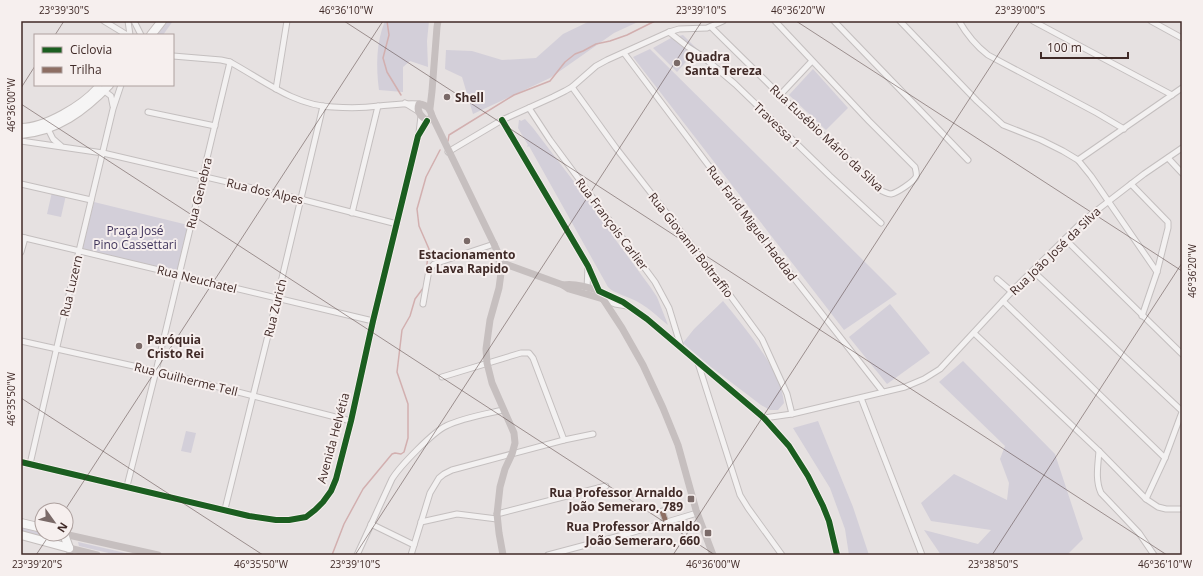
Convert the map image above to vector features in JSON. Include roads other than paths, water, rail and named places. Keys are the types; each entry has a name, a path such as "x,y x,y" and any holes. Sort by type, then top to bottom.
{"main road":[{"path":"146,34 156,21"},
{"path":"152,34 162,21"},
{"path":"424,113 430,108 438,21"},
{"path":"21,128 34,127 46,123 77,106 105,87"},
{"path":"21,134 29,134 48,129 67,120 80,112 93,101 105,87"},
{"path":"424,113 432,91"},
{"path":"424,113 439,132 494,244 500,262 501,273 499,288 490,320 486,349 487,363 492,383 514,433 515,443 500,487 497,517 504,555"},
{"path":"500,262 563,285 569,289 603,299"},
{"path":"563,285 570,284 586,286 599,291 643,365 657,394 678,446 698,513 713,555"},
{"path":"21,523 34,526"},
{"path":"21,535 70,551 97,555"},
{"path":"74,536 158,555"}],"street":[{"path":"104,21 125,34"},
{"path":"128,21 130,34"},
{"path":"134,21 140,34"},
{"path":"276,89 287,21"},
{"path":"448,152 502,120 553,98 572,87 596,66 607,60 669,32 712,27 723,21"},
{"name":"Rua Eusébio Mário da Silva","path":"712,27 780,95 882,190 886,193 895,193 913,180 916,176 915,167 775,21"},
{"path":"834,21 968,160"},
{"path":"900,21 977,101 1003,125 1041,140 1078,160 1091,176 1157,272"},
{"path":"959,21 966,34 988,55 1124,129"},
{"path":"1033,21 1172,95"},
{"path":"1151,21 1182,37"},
{"name":"Travessa 1","path":"669,32 702,56 735,84 881,224"},
{"name":"Rua Farid Miguel Haddad","path":"624,53 778,259 883,392"},
{"path":"174,57 230,62 276,89 304,102 332,107 378,106 404,103 424,113"},
{"path":"780,95 812,61"},
{"name":"Rua Genebra","path":"127,486 230,62"},
{"name":"Rua Luzern","path":"30,464 102,153 113,109 121,86"},
{"path":"105,87 111,96 113,109"},
{"name":"Rua Giovanni Boltraffio","path":"572,87 616,148 721,283 762,339 787,394 792,414"},
{"path":"1078,160 1182,88"},
{"name":"Rua Zurich","path":"225,509 323,106"},
{"path":"352,213 378,106"},
{"name":"Rua François Carlier","path":"529,108 550,140 655,282 669,308 681,348"},
{"path":"148,112 214,126"},
{"name":"Avenida Helvétia","path":"21,462 225,509 249,516 276,520 296,519 306,516 323,502 331,491 336,479 424,113"},
{"path":"502,120 588,266 599,291 617,298 630,307 681,348 764,418 789,446 808,476 823,506 829,521 837,555"},
{"path":"48,129 53,138 62,146"},
{"name":"Rua dos Alpes","path":"21,141 102,153 203,176 397,224"},
{"name":"Rua João José da Silva","path":"764,418 792,414 861,398 905,387 924,380 940,369 1003,301 1084,221 1108,201 1182,148"},
{"path":"1168,158 1182,173"},
{"path":"21,184 91,200"},
{"path":"1131,184 1168,222 1166,239 1157,272 1142,316"},
{"path":"21,252 23,237"},
{"name":"Rua Neuchatel","path":"23,237 373,321"},
{"path":"1065,239 1182,354"},
{"path":"423,304 429,270 434,264 494,244"},
{"path":"588,266 586,286 588,294"},
{"path":"1033,271 1182,412 1165,458 1146,499"},
{"path":"997,279 1012,292"},
{"path":"603,299 615,304 630,307"},
{"path":"1003,301 1165,458"},
{"path":"974,333 1099,451 1146,499 1158,507 1166,509 1182,509"},
{"name":"Rua Guilherme Tell","path":"21,341 156,370 351,421"},
{"path":"442,377 521,353 529,353 533,358 564,440"},
{"path":"698,362 740,494 748,508 782,555"},
{"path":"861,398 922,555"},
{"path":"357,555 395,474 440,429 452,423 503,410"},
{"path":"411,555 430,493 439,478 444,474 452,470 564,440 593,434"},
{"path":"1099,451 1097,479 1101,493 1139,533 1154,555"},
{"path":"421,522 457,514 497,517 606,486"},
{"path":"662,511 666,522"},
{"path":"548,555 698,513"},
{"path":"371,524 414,545"}],"waterway":[{"path":"387,21 389,35 383,58 387,72 401,95"},
{"path":"448,141 449,135 514,95 550,81 565,62 575,54 596,44 627,35 655,21"},
{"path":"426,271 429,249 419,226 417,209 426,177 440,150"},
{"path":"332,555 344,524 363,489 392,454 401,454 404,452 408,438 408,404 397,372 402,330 410,316 415,299 424,287"}],"place":[{"name":"Quadra Santa Tereza","path":"677,63"},
{"name":"Shell","path":"447,97"},
{"name":"Estacionamento e Lava Rapido","path":"467,241"},
{"name":"Paróquia Cristo Rei","path":"139,346"},
{"name":"Rua Professor Arnaldo João Semeraro, 789","path":"691,499"},
{"name":"Rua Professor Arnaldo João Semeraro, 660","path":"708,533"}],"park label":[{"name":"Praça José Pino Cassettari","path":"135,237"}]}
